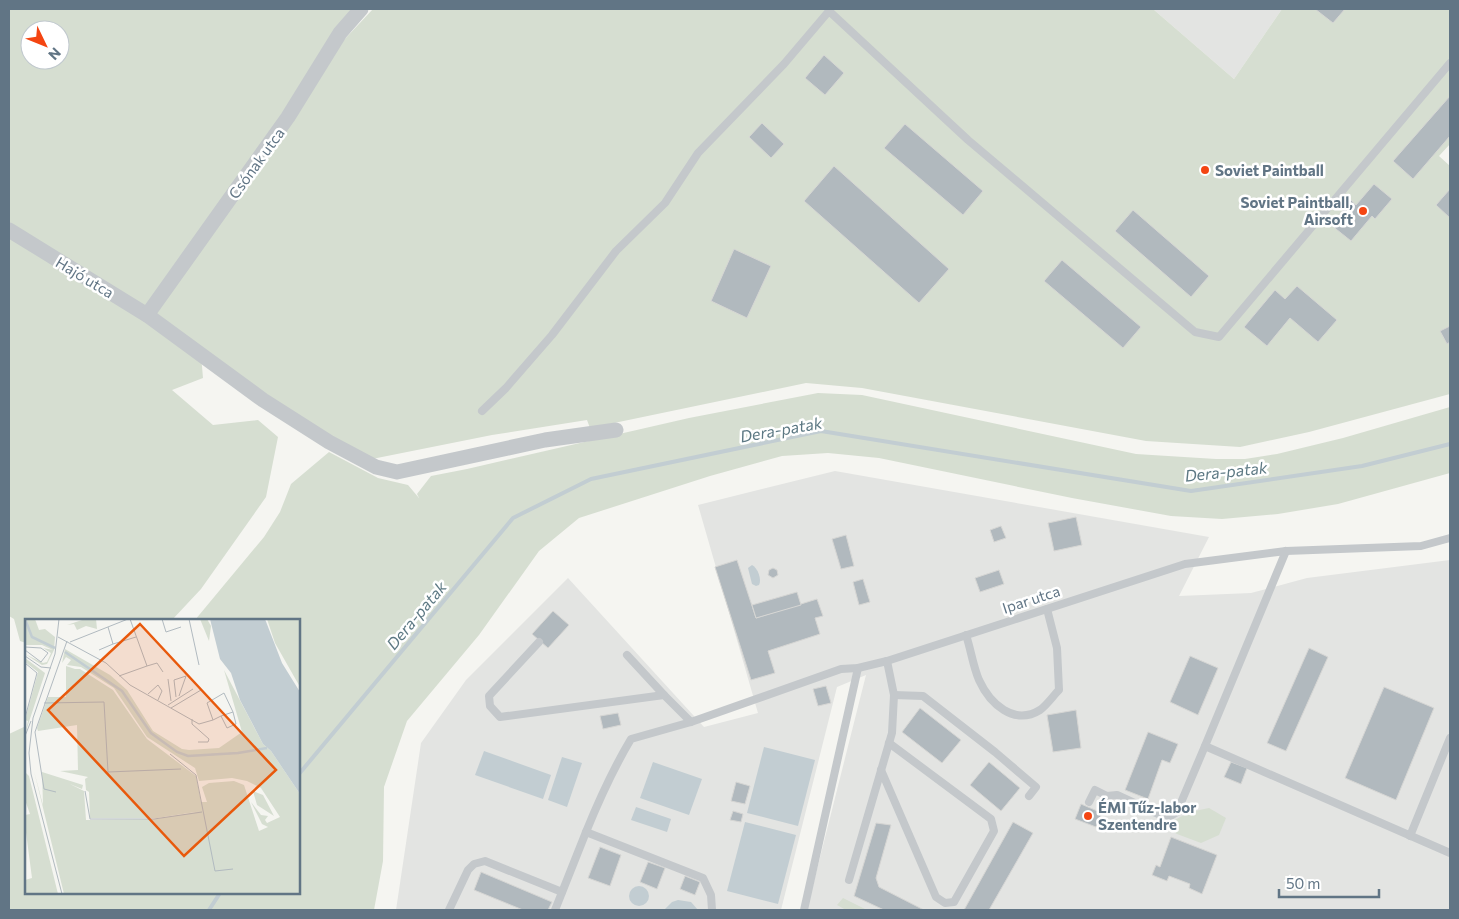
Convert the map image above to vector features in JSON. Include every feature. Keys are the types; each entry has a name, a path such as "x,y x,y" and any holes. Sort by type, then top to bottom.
{"street":[{"name":"Csónak utca","path":"147,315 288,117 340,33 361,9"},
{"name":"Hajó utca","path":"9,230 147,315 263,400 329,442 376,467 397,472 545,440 616,430"}],"lane":[{"path":"482,411 506,388 552,335 616,251 665,203 698,153 784,64 829,11 968,140 1195,332 1219,337 1450,63"},
{"name":"Ipar utca","path":"586,832 602,792 632,739 691,722 841,669 858,668 887,661 1185,564 1286,551 1421,546 1450,538"},
{"path":"1089,802 1095,790 1108,796 1117,795 1167,818 1177,812 1286,551"},
{"path":"966,635 980,681 992,700 1004,712 1019,717 1040,710 1059,690 1057,648 1047,609"},
{"path":"539,642 489,696 490,706 500,716 664,695"},
{"path":"627,654 691,722"},
{"path":"849,880 892,733 894,695 887,661"},
{"path":"804,910 858,668"},
{"path":"894,695 923,696 995,752 1036,787 1029,796"},
{"path":"580,706 589,696"},
{"path":"1410,836 1450,738"},
{"path":"881,770 936,897 945,903 954,902 994,831 991,819 889,743"},
{"path":"1205,746 1450,853"},
{"path":"555,910 586,832 703,878 711,895 712,910"},
{"path":"449,910 468,870 474,864 485,861 562,892"}],"shaded area":[{"path":"9,9 357,9 152,314 342,42 373,9 1153,9 1234,79 1282,9 1450,9 1450,144 1439,156 1450,166 1450,394 1309,432 1240,447 1146,441 862,388 806,383 590,428 587,420 492,435 367,460 201,355 203,378 172,390 213,425 258,420 278,437 266,497 201,589 173,619 25,619 25,643 20,641 14,619 9,616"},
{"path":"1153,9 1282,9 1234,79"},
{"path":"818,393 862,395 1136,454 1245,459 1277,454 1343,438 1450,407 1450,473 1338,504 1278,514 1222,519 1171,516 1072,498 879,458 828,453 782,456 710,476 579,518 539,551 479,635 407,721 384,787 383,861 374,910 9,910 9,734 25,726 25,894 300,894 300,619 196,619 264,537 280,512 291,484 329,452 378,478 408,485 419,498 417,494 431,476 689,418"},
{"path":"835,471 1209,537 1179,596 1251,593 1307,578 1450,560 1450,910 809,910 807,909 866,675 837,687 781,910 396,910 421,743 466,680 568,578 704,727 758,713 698,505"},
{"path":"752,565 758,571 760,577 760,583 756,586 752,584 748,568"},
{"path":"764,747 815,760 798,826 747,813"},
{"path":"484,751 551,775 543,799 475,775"},
{"path":"562,757 582,763 567,807 548,800"},
{"path":"653,762 702,779 689,815 640,798"},
{"path":"636,807 671,819 667,832 631,820"},
{"path":"1209,808 1226,818 1219,835 1201,843 1166,828 1186,814"},
{"path":"745,822 796,835 778,904 727,891"},
{"path":"639,886 646,889 649,896 646,903 639,906 632,903 629,896 632,889"},
{"path":"843,898 867,910 846,910 837,905"},
{"path":"678,900 691,902 698,910 664,910 672,902"}],"building":[{"path":"1315,9 1345,9 1333,23"},
{"path":"824,55 844,73 825,95 805,78"},
{"path":"1450,96 1450,136 1413,179 1393,161"},
{"path":"762,123 784,144 771,158 749,137"},
{"path":"905,124 983,191 963,215 884,148"},
{"path":"834,166 949,269 919,303 804,201"},
{"name":"Soviet Paintball, Airsoft","path":"1374,184 1392,199 1375,219 1372,216 1351,241 1331,225 1351,200 1356,205"},
{"path":"1450,189 1450,218 1436,205"},
{"path":"1133,210 1209,276 1191,297 1115,231"},
{"path":"734,249 771,266 747,318 711,301"},
{"path":"1062,260 1141,327 1123,348 1044,281"},
{"path":"1297,286 1337,320 1318,342 1290,318 1267,346 1244,327 1275,290 1285,299"},
{"path":"1450,326 1450,342 1447,344 1440,331"},
{"path":"1076,517 1082,545 1054,551 1048,523"},
{"path":"1001,526 1006,538 994,542 990,530"},
{"path":"846,535 854,566 841,569 832,539"},
{"path":"737,560 756,618 817,599 823,616 815,618 820,634 768,651 775,673 751,680 715,567"},
{"path":"773,568 777,570 778,575 773,578 768,575 769,570"},
{"path":"999,570 1004,584 980,592 975,578"},
{"path":"863,579 870,602 859,605 853,582"},
{"path":"797,592 801,605 756,618 752,605"},
{"path":"553,611 569,625 548,648 532,634"},
{"path":"1309,648 1328,657 1286,751 1267,743"},
{"path":"1190,656 1218,668 1198,715 1170,702"},
{"path":"826,686 831,703 818,706 813,689"},
{"path":"1384,687 1434,708 1396,800 1345,778"},
{"path":"920,708 961,740 942,763 902,732"},
{"path":"1076,710 1081,748 1053,752 1047,715"},
{"path":"618,713 621,725 603,729 600,716"},
{"path":"1148,732 1178,744 1170,763 1162,760 1148,799 1125,790"},
{"path":"989,762 1020,788 1001,811 970,785"},
{"path":"1231,762 1247,768 1241,784 1224,777"},
{"path":"736,782 750,786 745,804 731,801"},
{"name":"ÉMI Tűz-labor Szentendre","path":"1081,804 1102,813 1096,827 1075,819"},
{"path":"733,811 743,814 741,822 730,820"},
{"path":"1013,822 1033,833 989,910 964,910"},
{"path":"876,823 891,825 876,878 879,887 924,910 884,910 854,896"},
{"path":"1171,837 1217,855 1202,894 1189,888 1190,884 1169,876 1167,881 1152,875 1156,865 1160,867"},
{"path":"600,847 621,855 610,886 588,878"},
{"path":"648,862 665,868 657,889 640,882"},
{"path":"481,872 552,902 548,910 523,910 474,890"},
{"path":"685,876 700,882 695,895 680,889"}],"waterway":[{"name":"Dera-patak","path":"300,773 513,518 591,479 821,431 1191,491 1362,466 1450,444"},
{"name":"Dera-patak","path":"209,910 219,894"}],"place":[{"name":"Soviet Paintball","path":"1205,170"},
{"name":"Soviet Paintball, Airsoft","path":"1363,211"},
{"name":"ÉMI Tűz-labor Szentendre","path":"1088,816"}]}
